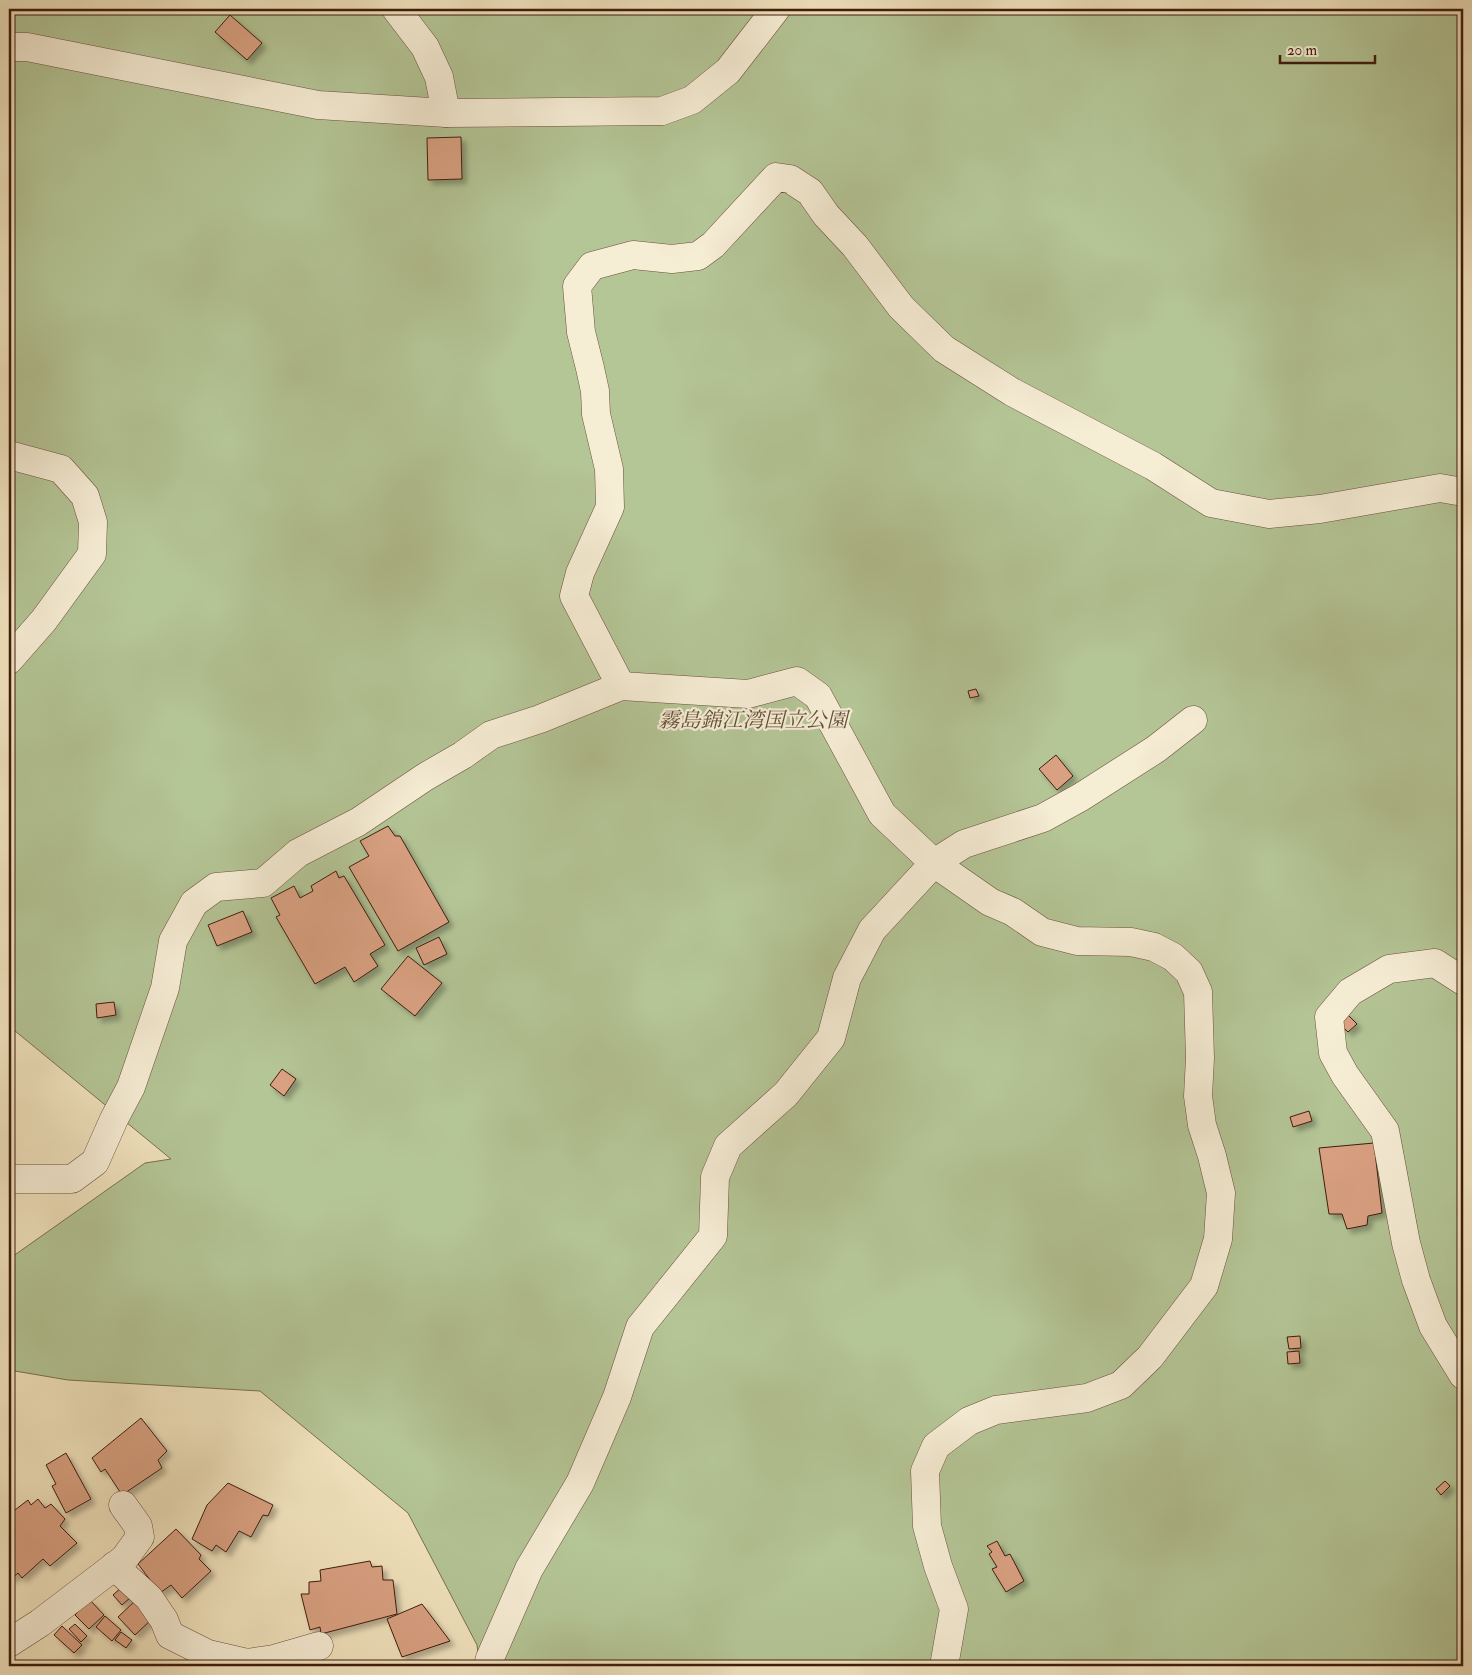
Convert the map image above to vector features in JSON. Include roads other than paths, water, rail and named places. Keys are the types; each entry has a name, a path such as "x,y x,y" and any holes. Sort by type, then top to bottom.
{"street":[{"path":"396,9 425,47 439,77 446,113"},
{"path":"9,47 27,47 318,105 446,113 662,111 692,100 728,70 776,9"},
{"path":"621,686 574,596 580,574 610,507 609,469 596,414 590,368 581,332 576,286 592,266 633,255 672,259 698,256 713,245 776,177 790,179 810,192 826,214 855,246 901,307 944,349 1012,392 1153,466 1211,503 1269,514 1320,509 1440,488 1463,492"},
{"path":"9,455 61,469 85,496 93,522 92,554 44,620 9,660"},
{"path":"9,1179 72,1179 95,1162 130,1087 165,988 173,941 194,903 216,887 263,883 298,854 358,822 491,735 540,719 621,686 748,694 797,681 818,696 882,814 934,863 990,902 1013,912 1042,932 1077,941 1131,942 1154,947 1173,957 1189,972 1198,992 1200,1058 1198,1096 1202,1125 1221,1193 1218,1239 1204,1286 1150,1357 1121,1386 1087,1398 996,1410 969,1421 936,1446 925,1471 927,1526 938,1566 954,1609 944,1666"},
{"path":"488,1666 529,1569 580,1483 617,1397 640,1327 713,1236 715,1178 728,1146 786,1094 831,1038 847,978 872,930 934,863 964,844 1042,818 1073,801 1156,749 1192,720"},
{"path":"1463,981 1435,963 1389,969 1350,992 1329,1017 1333,1052 1345,1075 1385,1131 1406,1242 1416,1280 1433,1326 1463,1375"},
{"path":"9,1642 40,1623 124,1559 140,1537 138,1526 123,1505"},
{"path":"114,1566 149,1598 164,1620 170,1635 208,1654 248,1663 274,1659 319,1646"}],"park label":[{"name":"霧島錦江湾国立公園","path":"753,720"}]}
